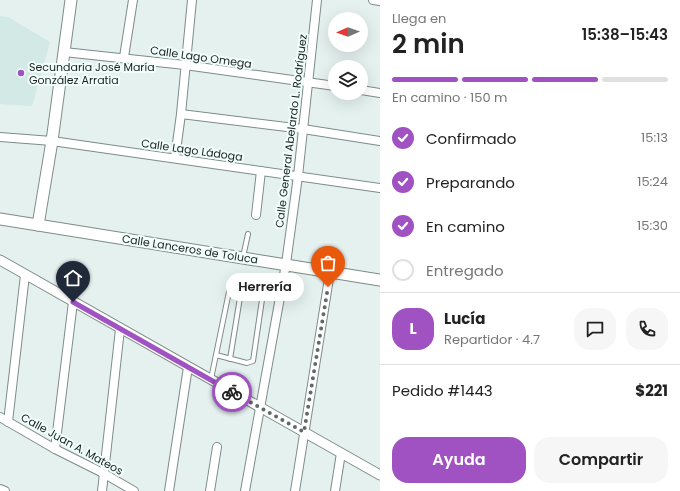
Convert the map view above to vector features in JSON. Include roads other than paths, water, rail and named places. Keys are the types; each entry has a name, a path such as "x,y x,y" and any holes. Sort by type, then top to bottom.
{"main road":[{"path":"38,225 52,141 71,0"},
{"name":"Calle Lanceros de Toluca","path":"0,219 380,280"}],"street":[{"path":"124,57 133,0"},
{"path":"175,158 181,114 192,0"},
{"name":"Calle General Abelardo L. Rodríguez","path":"245,491 286,264 298,176 317,0"},
{"path":"373,0 380,1"},
{"name":"Calle Lago Omega","path":"64,52 124,57 328,85"},
{"path":"368,91 380,92"},
{"path":"181,114 303,129 380,141"},
{"name":"Calle Lago Ládoga","path":"0,137 52,141 380,188"},
{"path":"256,216 261,171"},
{"path":"0,260 380,475"},
{"path":"295,491 330,272"},
{"path":"8,422 25,275"},
{"path":"55,449 73,302"},
{"path":"102,491 120,329"},
{"path":"168,491 188,367"},
{"name":"Calle Juan A. Mateos","path":"0,417 55,449 103,473 134,491"},
{"path":"210,491 217,446"},
{"path":"335,491 341,453"},
{"path":"0,489 5,491"}],"lane":[{"path":"243,257 248,234"},
{"path":"211,380 216,354 231,282 235,279 260,281 264,286 253,361 248,363 216,354"},
{"path":"230,358 243,279"}],"place":[{"name":"Secundaria José María González Arratia","path":"21,73"},
{"name":"Herrería","path":"328,287"}]}
